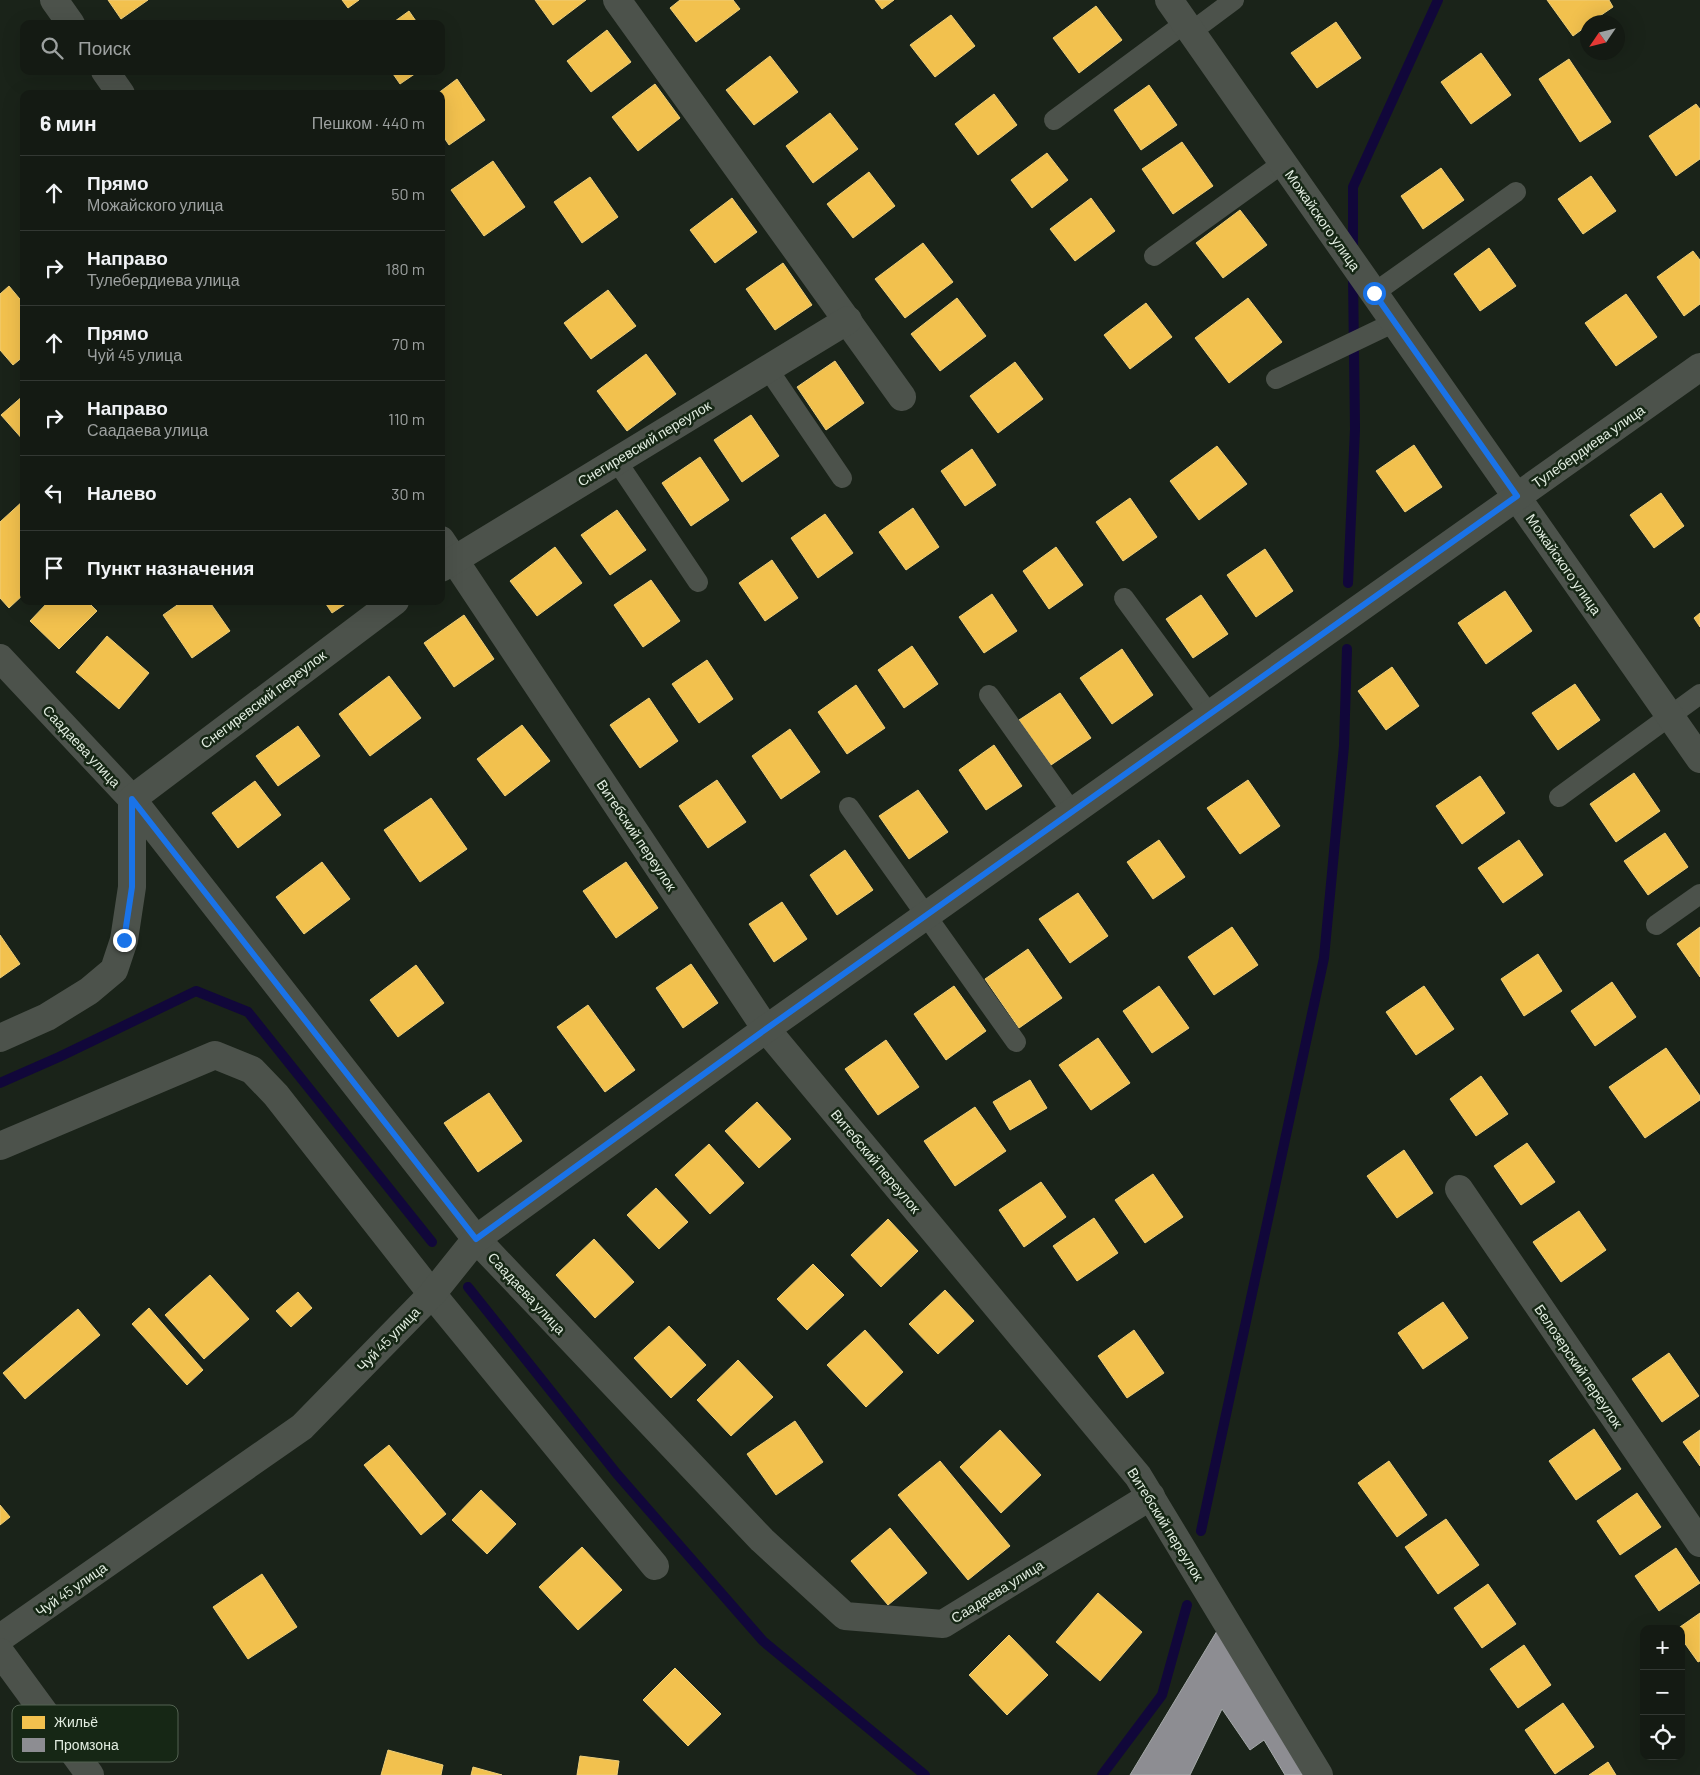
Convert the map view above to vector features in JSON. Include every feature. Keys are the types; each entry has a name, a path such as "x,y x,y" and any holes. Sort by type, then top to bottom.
{"street":[{"path":"54,0 68,20"},
{"path":"617,0 848,320 902,398"},
{"name":"Можайского улица","path":"1169,0 1700,759"},
{"path":"108,75 118,90"},
{"name":"Снегиревский переулок","path":"446,555 616,460 848,320"},
{"name":"Тулебердиева улица","path":"766,1029 1700,367"},
{"name":"Витебский переулок","path":"446,555 766,1029 1138,1476 1319,1775"},
{"name":"Снегиревский переулок","path":"132,799 390,605"},
{"name":"Саадаева улица","path":"0,658 132,799 476,1239 762,1540 845,1616 944,1624 1151,1496"},
{"path":"0,1038 47,1017 89,991 114,970 124,940 132,887 132,799"},
{"name":"Чуй 45 улица","path":"0,1638 302,1427 432,1294 476,1239 766,1029"},
{"path":"0,1146 215,1056 252,1070 276,1095 432,1294 654,1566"},
{"name":"Белозерский переулок","path":"1459,1189 1691,1511 1700,1543"},
{"path":"0,1652 39,1705"},
{"path":"80,1762 90,1775"}],"lane":[{"path":"1054,120 1188,27 1234,0"},
{"path":"1154,256 1283,163"},
{"path":"1374,293 1516,192"},
{"path":"1276,379 1395,322"},
{"path":"768,369 842,478"},
{"path":"616,460 698,582"},
{"path":"1124,598 1209,714"},
{"path":"1559,797 1700,694"},
{"path":"989,695 1072,812"},
{"path":"849,807 1016,1042"},
{"path":"1656,925 1700,894"}],"building: Жильё":[{"path":"108,0 148,0 121,19"},
{"path":"342,0 359,0 348,8"},
{"path":"535,0 586,0 553,25"},
{"path":"680,0 733,0 740,9 696,42 670,8"},
{"path":"875,0 894,0 882,9"},
{"path":"1547,0 1609,0 1613,7 1601,15 1580,15 1580,31 1573,36"},
{"path":"1096,6 1122,40 1079,73 1053,38"},
{"path":"409,11 415,20 397,20"},
{"path":"951,15 975,46 935,77 910,45"},
{"path":"1336,22 1361,58 1317,88 1291,53"},
{"path":"607,30 631,62 591,92 567,61"},
{"path":"1481,53 1511,95 1471,124 1441,82"},
{"path":"770,56 798,92 754,125 726,90"},
{"path":"1569,59 1611,122 1580,142 1539,79"},
{"path":"394,75 413,75 400,84"},
{"path":"457,79 485,120 449,145 445,139 445,90 442,90"},
{"path":"655,84 680,118 638,151 612,117"},
{"path":"1149,85 1177,125 1141,150 1114,110"},
{"path":"994,94 1017,125 978,155 955,124"},
{"path":"1696,104 1700,109 1700,159 1676,176 1649,136"},
{"path":"830,113 858,149 813,183 786,146"},
{"path":"1182,142 1213,186 1173,214 1142,169"},
{"path":"1047,153 1068,180 1032,208 1011,180"},
{"path":"493,161 525,207 484,236 451,190"},
{"path":"1441,168 1464,200 1423,229 1401,196"},
{"path":"869,172 895,206 853,238 827,204"},
{"path":"1591,176 1616,211 1583,234 1558,199"},
{"path":"590,177 618,217 582,243 554,202"},
{"path":"732,198 757,232 715,263 690,230"},
{"path":"1091,198 1115,231 1075,261 1050,229"},
{"path":"1240,210 1267,245 1223,278 1196,243"},
{"path":"923,243 953,282 905,318 875,279"},
{"path":"1489,248 1516,286 1480,311 1454,274"},
{"path":"1693,251 1700,260 1700,304 1684,316 1657,277"},
{"path":"783,263 812,305 775,330 746,289"},
{"path":"9,286 20,299 20,359 13,365 0,350 0,294"},
{"path":"608,290 636,326 591,359 564,323"},
{"path":"1626,294 1657,337 1616,366 1585,323"},
{"path":"957,298 986,336 940,371 911,334"},
{"path":"1248,298 1282,342 1229,383 1195,338"},
{"path":"1146,303 1172,337 1130,369 1104,335"},
{"path":"646,354 676,394 627,431 597,391"},
{"path":"835,361 864,403 826,430 797,387"},
{"path":"1015,362 1043,399 998,433 970,396"},
{"path":"20,398 20,436 1,415"},
{"path":"751,415 779,456 742,482 714,440"},
{"path":"1414,445 1442,487 1405,512 1376,471"},
{"path":"1217,446 1247,484 1199,520 1170,481"},
{"path":"972,449 996,485 965,506 941,471"},
{"path":"700,457 729,500 691,526 662,483"},
{"path":"1661,493 1684,526 1654,548 1630,515"},
{"path":"1130,498 1157,537 1123,561 1096,522"},
{"path":"20,504 20,598 9,608 0,598 0,522"},
{"path":"913,508 939,547 906,570 879,532"},
{"path":"617,510 646,550 610,575 581,535"},
{"path":"825,514 853,553 818,578 791,538"},
{"path":"555,547 582,583 537,616 510,581"},
{"path":"1056,547 1083,585 1049,609 1023,571"},
{"path":"1265,549 1293,591 1256,617 1227,575"},
{"path":"772,560 798,598 765,621 739,583"},
{"path":"651,580 680,621 643,647 614,605"},
{"path":"1505,591 1532,631 1486,664 1458,623"},
{"path":"992,594 1017,631 984,653 959,617"},
{"path":"1201,595 1228,634 1193,658 1166,619"},
{"path":"45,605 91,605 97,611 59,649 30,621"},
{"path":"177,605 212,605 230,631 192,658 163,615"},
{"path":"327,605 344,605 332,613"},
{"path":"1700,613 1700,627 1694,618"},
{"path":"464,615 494,659 454,687 424,643"},
{"path":"107,636 149,673 119,709 76,672"},
{"path":"912,646 938,684 904,708 878,670"},
{"path":"1122,649 1153,695 1112,724 1080,678"},
{"path":"707,660 733,699 699,723 672,684"},
{"path":"1392,667 1419,706 1386,730 1358,691"},
{"path":"389,676 421,718 370,756 339,714"},
{"path":"1575,684 1600,720 1558,750 1532,713"},
{"path":"856,685 885,728 847,754 818,712"},
{"path":"1060,693 1091,738 1051,765 1019,720"},
{"path":"649,698 678,741 640,768 610,725"},
{"path":"522,725 550,761 505,796 477,759"},
{"path":"298,726 320,756 278,786 256,756"},
{"path":"790,729 820,772 781,799 752,756"},
{"path":"994,745 1022,786 986,810 959,770"},
{"path":"1634,773 1660,811 1616,842 1590,804"},
{"path":"1480,776 1505,813 1462,844 1436,806"},
{"path":"717,780 746,822 708,848 679,806"},
{"path":"1248,780 1280,826 1240,854 1207,808"},
{"path":"255,781 281,815 238,848 212,813"},
{"path":"918,790 948,832 909,859 879,816"},
{"path":"431,798 467,849 420,882 384,830"},
{"path":"1665,833 1688,867 1648,895 1624,861"},
{"path":"1159,840 1185,877 1153,899 1127,862"},
{"path":"1519,840 1543,875 1503,903 1478,868"},
{"path":"845,850 873,890 837,915 810,875"},
{"path":"322,862 350,899 304,934 276,897"},
{"path":"626,862 658,908 616,938 583,891"},
{"path":"1078,893 1108,936 1070,963 1039,919"},
{"path":"782,902 807,939 774,962 749,924"},
{"path":"1232,927 1258,965 1214,995 1188,957"},
{"path":"1700,927 1700,977 1677,944"},
{"path":"0,935 20,964 0,978"},
{"path":"1028,949 1062,998 1019,1028 985,979"},
{"path":"1538,954 1562,991 1524,1016 1501,979"},
{"path":"691,964 718,1003 683,1028 656,988"},
{"path":"416,965 444,1003 398,1037 370,1000"},
{"path":"1612,982 1636,1017 1595,1046 1571,1011"},
{"path":"954,986 986,1031 946,1060 914,1014"},
{"path":"1159,986 1189,1028 1152,1053 1123,1011"},
{"path":"1424,986 1454,1029 1416,1055 1386,1012"},
{"path":"588,1005 635,1070 605,1092 557,1027"},
{"path":"1098,1038 1130,1083 1091,1110 1059,1065"},
{"path":"886,1040 919,1087 878,1115 845,1069"},
{"path":"1666,1048 1700,1096 1700,1100 1645,1138 1609,1087"},
{"path":"1481,1076 1508,1114 1476,1136 1450,1099"},
{"path":"1030,1080 1047,1108 1010,1130 993,1102"},
{"path":"489,1093 522,1141 478,1172 444,1123"},
{"path":"757,1102 791,1139 759,1168 725,1131"},
{"path":"975,1107 1006,1151 955,1186 924,1141"},
{"path":"1527,1143 1555,1182 1521,1205 1494,1166"},
{"path":"709,1144 744,1183 710,1214 675,1175"},
{"path":"1404,1150 1433,1193 1397,1218 1367,1176"},
{"path":"1153,1174 1183,1217 1145,1243 1115,1200"},
{"path":"1041,1182 1066,1217 1024,1247 999,1210"},
{"path":"656,1188 688,1222 659,1249 627,1215"},
{"path":"1579,1211 1606,1250 1561,1282 1533,1242"},
{"path":"1094,1218 1118,1253 1077,1281 1053,1246"},
{"path":"888,1219 918,1251 881,1287 851,1255"},
{"path":"594,1239 634,1282 595,1318 556,1275"},
{"path":"813,1264 844,1295 807,1330 777,1299"},
{"path":"210,1275 249,1319 204,1359 165,1315"},
{"path":"945,1290 974,1321 938,1354 909,1324"},
{"path":"298,1292 312,1308 291,1327 276,1311"},
{"path":"1443,1302 1468,1338 1423,1369 1398,1333"},
{"path":"149,1308 203,1370 187,1385 132,1324"},
{"path":"78,1309 100,1335 25,1399 3,1373"},
{"path":"669,1326 706,1365 671,1398 634,1358"},
{"path":"865,1330 903,1372 866,1407 827,1365"},
{"path":"1134,1330 1164,1373 1127,1398 1098,1356"},
{"path":"1669,1353 1699,1396 1662,1422 1632,1379"},
{"path":"738,1360 773,1397 731,1436 697,1400"},
{"path":"795,1421 823,1462 776,1495 747,1454"},
{"path":"1594,1429 1621,1469 1576,1500 1549,1461"},
{"path":"1000,1430 1041,1475 1001,1513 960,1467"},
{"path":"1700,1430 1700,1466 1683,1442"},
{"path":"389,1445 446,1514 421,1535 364,1465"},
{"path":"940,1461 1010,1546 968,1580 898,1495"},
{"path":"1389,1461 1427,1515 1397,1537 1358,1483"},
{"path":"481,1490 516,1524 487,1554 452,1520"},
{"path":"1637,1493 1661,1527 1620,1555 1597,1521"},
{"path":"0,1505 10,1517 0,1525"},
{"path":"1446,1519 1479,1565 1438,1594 1405,1547"},
{"path":"890,1528 927,1573 888,1605 851,1561"},
{"path":"582,1547 622,1590 578,1630 539,1587"},
{"path":"1676,1548 1700,1583 1659,1611 1635,1576"},
{"path":"262,1574 297,1627 248,1659 213,1607"},
{"path":"1488,1584 1516,1624 1482,1648 1454,1608"},
{"path":"1098,1593 1142,1632 1100,1681 1056,1642"},
{"path":"1700,1613 1700,1661 1698,1662 1685,1644 1685,1625 1683,1625"},
{"path":"1009,1635 1048,1675 1007,1715 969,1675"},
{"path":"1524,1645 1551,1685 1518,1708 1490,1669"},
{"path":"675,1668 721,1714 688,1746 643,1700"},
{"path":"1563,1703 1594,1747 1555,1774 1525,1730"},
{"path":"388,1750 443,1765 441,1775 381,1775"},
{"path":"580,1756 619,1761 617,1775 577,1775"},
{"path":"1608,1762 1616,1775 1589,1775"},
{"path":"473,1767 502,1775 471,1775"}],"building: Промзона":[{"path":"1220,1626 1312,1775 1285,1775 1264,1740 1250,1750 1222,1709 1190,1775 1130,1775"}],"waterway":[{"path":"1353,253 1353,187 1438,0"},
{"path":"1348,583 1355,429 1353,275"},
{"path":"1201,1531 1324,958 1344,746 1347,649"},
{"path":"0,1083 59,1057 196,991 248,1012 432,1242"},
{"path":"468,1287 617,1474 763,1641 925,1775"},
{"path":"1102,1775 1162,1695 1187,1605"}],"route":[{"path":"124,940 132,887 132,799 476,1239 766,1029 1517,496 1374,293"}]}
